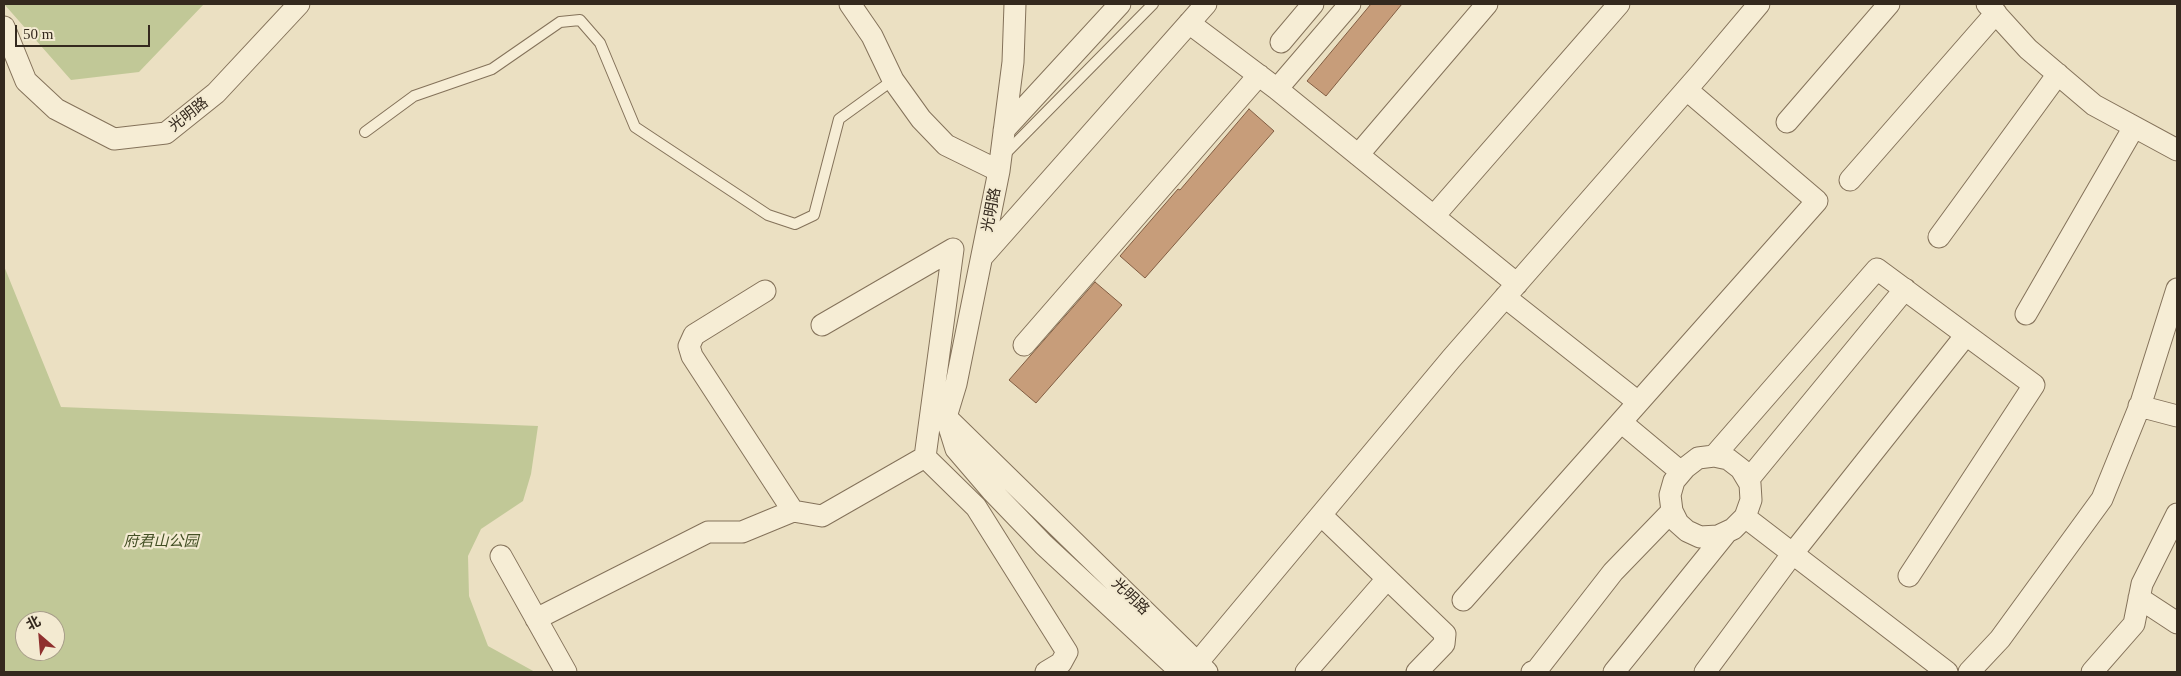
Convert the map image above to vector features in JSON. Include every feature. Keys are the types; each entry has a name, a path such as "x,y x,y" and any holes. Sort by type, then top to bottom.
{"street":[{"name":"光明路","path":"4,27 26,81 56,110 114,139 166,133 216,94 299,4"},
{"name":"光明路","path":"850,4 872,36 893,80 921,119 946,145 1000,165 956,384 946,417 1195,669"},
{"path":"1000,165 1013,62 1015,4"},
{"path":"1004,130 1120,4"},
{"path":"982,256 1206,4"},
{"path":"1281,42 1313,4"},
{"path":"1277,89 1350,4"},
{"path":"1358,155 1487,4"},
{"path":"1434,216 1619,4"},
{"path":"1195,669 1451,359 1687,90 1759,4"},
{"path":"1787,122 1889,4"},
{"path":"1850,180 1992,8 2028,49 2094,104 2177,150"},
{"path":"1189,23 1277,89 1434,216 1511,290 1638,402"},
{"path":"1939,236 2058,74"},
{"path":"1024,345 1258,75"},
{"path":"1463,600 1817,201 1687,90"},
{"path":"2026,314 2134,127"},
{"path":"822,325 954,249 925,457"},
{"path":"1714,456 1877,269 2034,385 1909,576"},
{"path":"1748,480 1905,289"},
{"path":"1969,672 2000,639 2102,498 2139,406 2177,289"},
{"path":"765,292 694,335 689,346 692,356 793,510"},
{"path":"1705,672 1793,554 1966,335"},
{"path":"2139,406 2177,416"},
{"path":"1621,422 1681,472"},
{"path":"1714,456 1728,459 1741,469 1750,484 1751,500 1745,517 1733,530 1718,536 1700,538 1687,532 1678,523 1672,511 1670,496 1674,481 1681,472 1698,458 1714,456"},
{"path":"536,619 708,532 742,532 793,510 822,516 925,457"},
{"path":"925,457 976,507 1067,652 1061,663 1046,672"},
{"path":"1532,672 1536,671 1613,572 1672,511"},
{"path":"2092,672 2134,624 2142,584 2177,514"},
{"path":"1321,515 1445,634 1444,644 1417,672"},
{"path":"1745,517 1948,672"},
{"path":"1614,672 1727,532"},
{"path":"501,556 566,672"},
{"path":"1306,672 1387,579"},
{"path":"2139,598 2177,623"}],"lane":[{"path":"1000,165 1153,4"},
{"path":"366,132 414,96 492,69 560,22 580,20 600,43 635,128 768,215 795,224 814,215 840,119 893,80"}],"green space":[{"path":"4,4 204,4 139,72 71,80"},
{"name":"府君山公园","path":"4,266 61,407 538,426 531,474 523,501 481,529 468,556 469,596 488,646 535,672 4,672"}],"building":[{"path":"1371,4 1402,4 1326,96 1307,81"},
{"path":"1249,109 1274,131 1145,278 1120,256 1178,189 1180,190"},
{"path":"1095,282 1122,305 1036,403 1009,380"}]}
